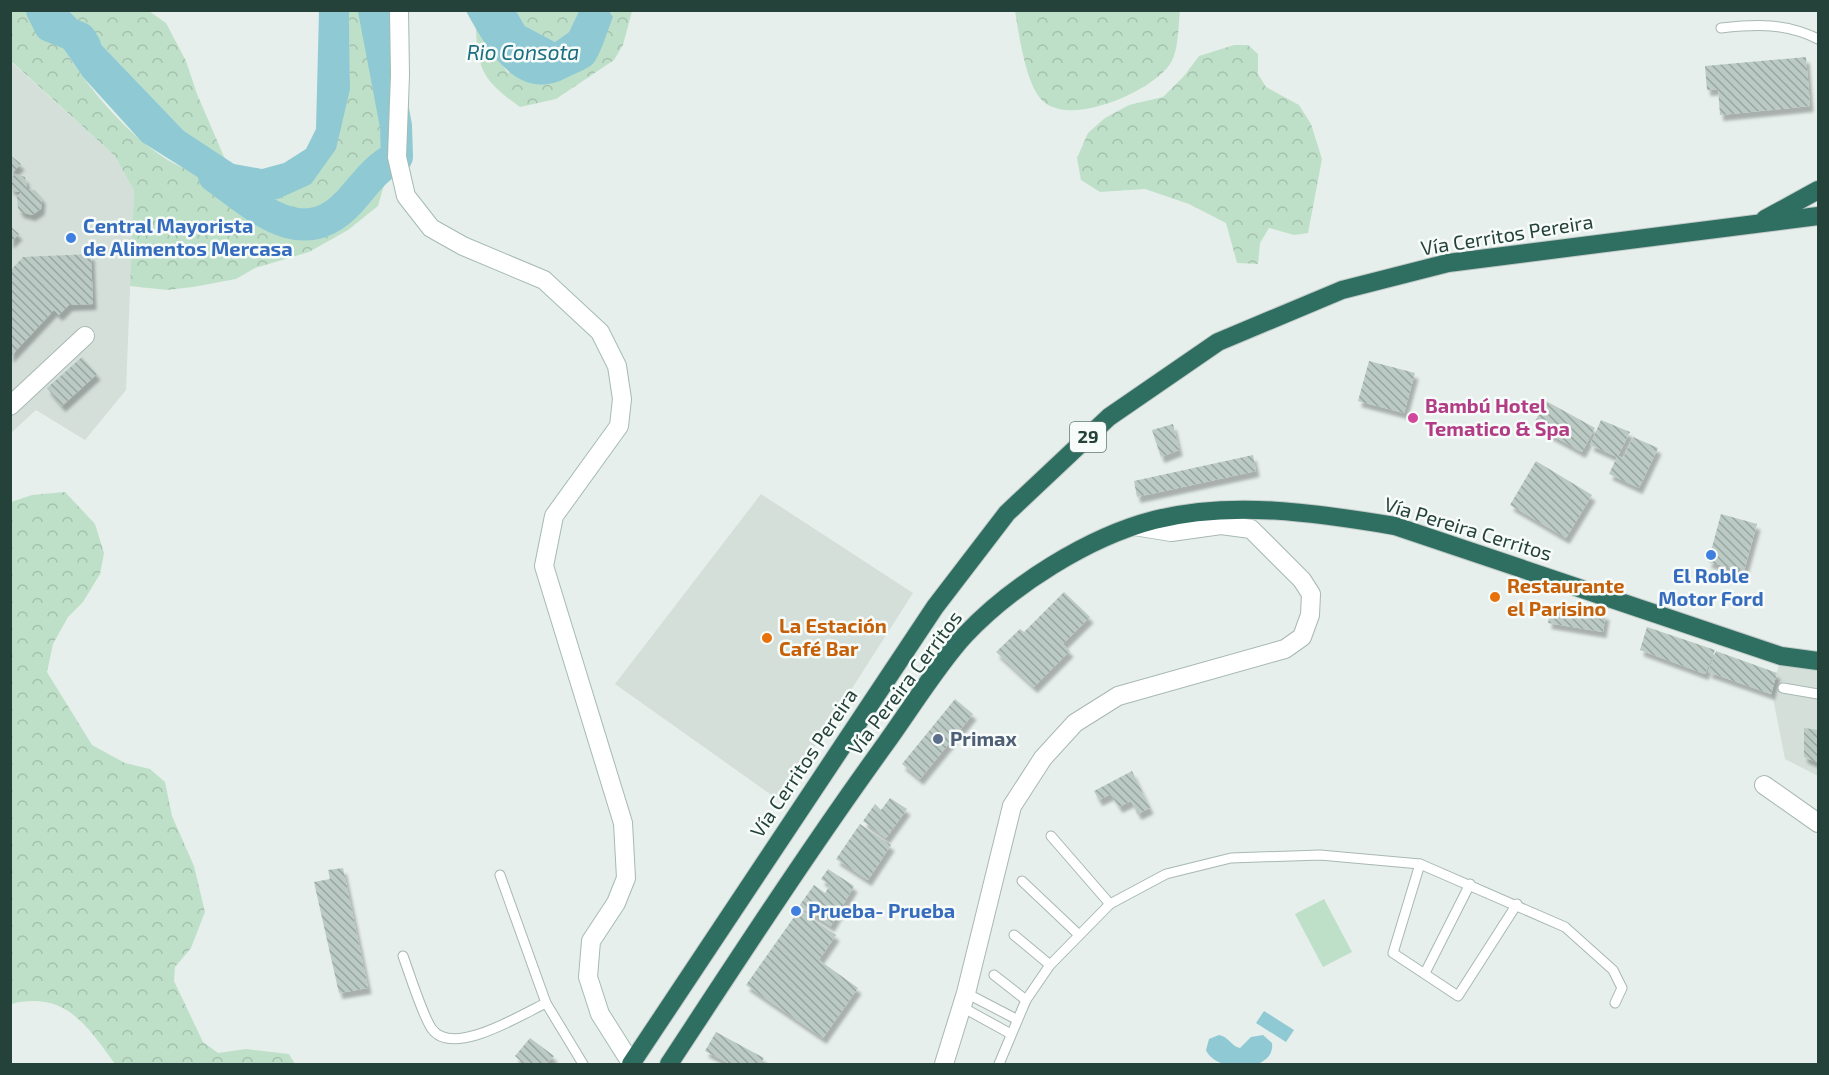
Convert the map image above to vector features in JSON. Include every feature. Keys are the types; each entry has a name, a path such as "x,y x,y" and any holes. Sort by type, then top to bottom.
{"highway":[{"path":"1757,224 1818,190"},
{"name":"Vía Cerritos Pereira","path":"631,1064 935,607 1007,513 1109,417 1218,342 1342,290 1448,263 1818,216"},
{"name":"Vía Pereira Cerritos","path":"669,1065 812,848 964,636 998,604 1042,573 1100,540 1134,526 1217,508 1336,516 1395,526 1781,656 1818,662"}],"street":[{"path":"399,10 400,75 397,157 406,196 431,228 463,246 544,280 600,332 617,366 622,399 618,426 554,516 544,566 624,823 626,878 616,903 591,941 588,977 600,1014 631,1064"},
{"path":"10,406 85,336"},
{"path":"944,1065 964,1000 1012,806 1043,758 1075,723 1118,696 1285,649 1302,637 1310,615 1311,594 1302,580 1251,529 1221,525 1171,532 1134,526"},
{"path":"1764,784 1818,823"}],"lane":[{"path":"1721,28 1758,24 1786,26 1818,39"},
{"path":"1783,688 1818,694"},
{"path":"1051,836 1110,904"},
{"path":"999,1065 1016,1019 1050,965 1110,904 1166,874 1231,858 1320,855 1420,864 1517,904 1565,927 1613,970 1622,988 1616,1003"},
{"path":"1420,864 1393,953 1458,996 1517,904"},
{"path":"500,875 546,1003 583,1065"},
{"path":"1022,881 1078,934"},
{"path":"1425,973 1470,884"},
{"path":"1014,935 1050,965"},
{"path":"403,956 432,1030 448,1039 478,1036 546,1003"},
{"path":"994,975 1026,1000"},
{"path":"964,1000 1016,1019"},
{"path":"964,1000 1011,1034"}],"shaded area":[{"name":"Central Mayorista de Alimentos Mercasa","path":"10,61 115,156 134,191 126,390 85,440 36,410 11,433"},
{"name":"La Estación Café Bar","path":"761,494 913,593 780,801 615,684"},
{"path":"1781,656 1818,661 1818,776 1785,759 1772,693"}],"green space":[{"path":"1015,10 1180,11 1178,38 1173,59 1160,75 1146,86 1108,104 1087,109 1068,110 1052,107 1040,98 1030,80 1023,56"},
{"path":"10,11 42,11 67,54 101,99 139,139 160,155 192,172 278,199 350,89 349,11 399,11 397,157 388,171 378,206 348,230 309,252 255,268 236,279 167,290 130,286 134,191 115,156 11,61"},
{"path":"69,11 149,11 166,23 186,61 197,94 225,159 184,131"},
{"path":"516,11 579,11 569,32 555,42 525,26"},
{"path":"609,11 632,11 623,45 614,60 556,99 520,107 498,90 485,74 478,55 476,28 508,73 613,18"},
{"path":"1234,45 1248,45 1258,54 1258,74 1266,87 1299,105 1311,124 1322,159 1308,233 1294,235 1269,228 1260,243 1258,264 1237,263 1226,223 1189,204 1145,189 1100,192 1081,180 1077,158 1088,133 1105,118 1129,105 1163,97 1184,76 1199,56"},
{"path":"65,492 95,524 104,553 100,574 83,602 68,617 53,644 47,672 92,745 125,763 150,769 165,782 172,816 194,866 205,912 191,948 175,967 174,981 203,1042 218,1053 246,1049 289,1054 295,1064 115,1064 84,1024 60,1007 46,1002 30,1001 11,1004 11,502 32,495"},
{"path":"1324,899 1352,952 1323,967 1295,914"}],"water":[{"path":"42,11 69,11 184,131 234,164 262,169 284,163 306,149 316,129 319,11 349,11 350,89 336,149 311,184 278,199 249,201 223,193 142,142 83,77 61,45"},
{"name":"Rio Consota","path":"466,11 516,11 525,26 555,42 569,32 579,11 609,11 613,17 600,51 590,66 550,84 534,84 506,69 494,56"},
{"path":"1264,1011 1294,1030 1286,1042 1256,1023"},
{"path":"1219,1035 1240,1048 1251,1037 1263,1035 1272,1043 1271,1053 1265,1060 1255,1064 1232,1066 1221,1063 1212,1058 1206,1050 1209,1039"}],"building":[{"path":"1806,57 1810,106 1720,115 1718,89 1707,90 1705,66"},
{"path":"10,155 21,164 10,175"},
{"path":"16,174 25,177 27,186 25,189 35,190 42,198 41,209 32,215 21,212 18,208 17,197 21,192 16,192 10,187 10,178"},
{"path":"10,226 19,234 10,243"},
{"path":"91,254 93,304 69,305 59,315 54,310 10,357 10,271 23,257"},
{"path":"82,357 97,374 62,406 47,388"},
{"path":"1369,361 1415,373 1404,413 1358,401"},
{"path":"1546,401 1595,428 1582,452 1533,425"},
{"path":"1601,420 1630,432 1618,456 1623,458 1633,437 1658,448 1639,488 1609,474 1617,457 1590,445"},
{"path":"1173,424 1179,450 1161,457 1152,430"},
{"path":"1253,455 1256,471 1137,497 1134,481"},
{"path":"1536,461 1592,495 1566,538 1510,505"},
{"path":"1721,514 1757,524 1744,571 1708,562"},
{"path":"1064,592 1090,617 1063,644 1070,651 1034,687 996,652 1020,629 1024,632"},
{"path":"1551,606 1606,614 1603,632 1548,623"},
{"path":"1647,627 1715,650 1705,674 1640,650"},
{"path":"1716,651 1777,673 1771,694 1708,672"},
{"name":"Primax","path":"955,699 973,714 920,779 902,764"},
{"path":"1804,728 1818,730 1818,763 1804,757"},
{"path":"1132,771 1150,808 1138,814 1131,801 1119,807 1111,794 1099,800 1094,791"},
{"path":"890,798 907,809 886,838 863,821 875,804 881,810"},
{"path":"860,824 891,845 868,880 836,859"},
{"path":"343,868 368,988 339,993 314,882 330,879 328,870"},
{"path":"828,869 854,886 831,926 799,906 814,885 825,893 830,885 821,879"},
{"path":"799,910 836,935 819,960 858,988 823,1038 746,985"},
{"path":"716,1032 764,1058 760,1064 730,1064 705,1051"},
{"path":"530,1038 554,1056 545,1064 520,1064 522,1062 515,1056"}],"waterway":[{"path":"42,10 50,26 80,38 85,46"},
{"path":"214,176 280,220 298,224 315,223 332,216 350,201 377,170 397,157 396,126 374,10"}],"place":[{"name":"Central Mayorista de Alimentos Mercasa","path":"71,238"},
{"name":"Bambú Hotel Tematico & Spa","path":"1413,418"},
{"name":"El Roble Motor Ford","path":"1711,555"},
{"name":"Restaurante el Parisino","path":"1495,597"},
{"name":"La Estación Café Bar","path":"767,638"},
{"name":"Primax","path":"938,739"},
{"name":"Prueba- Prueba","path":"796,911"}]}
